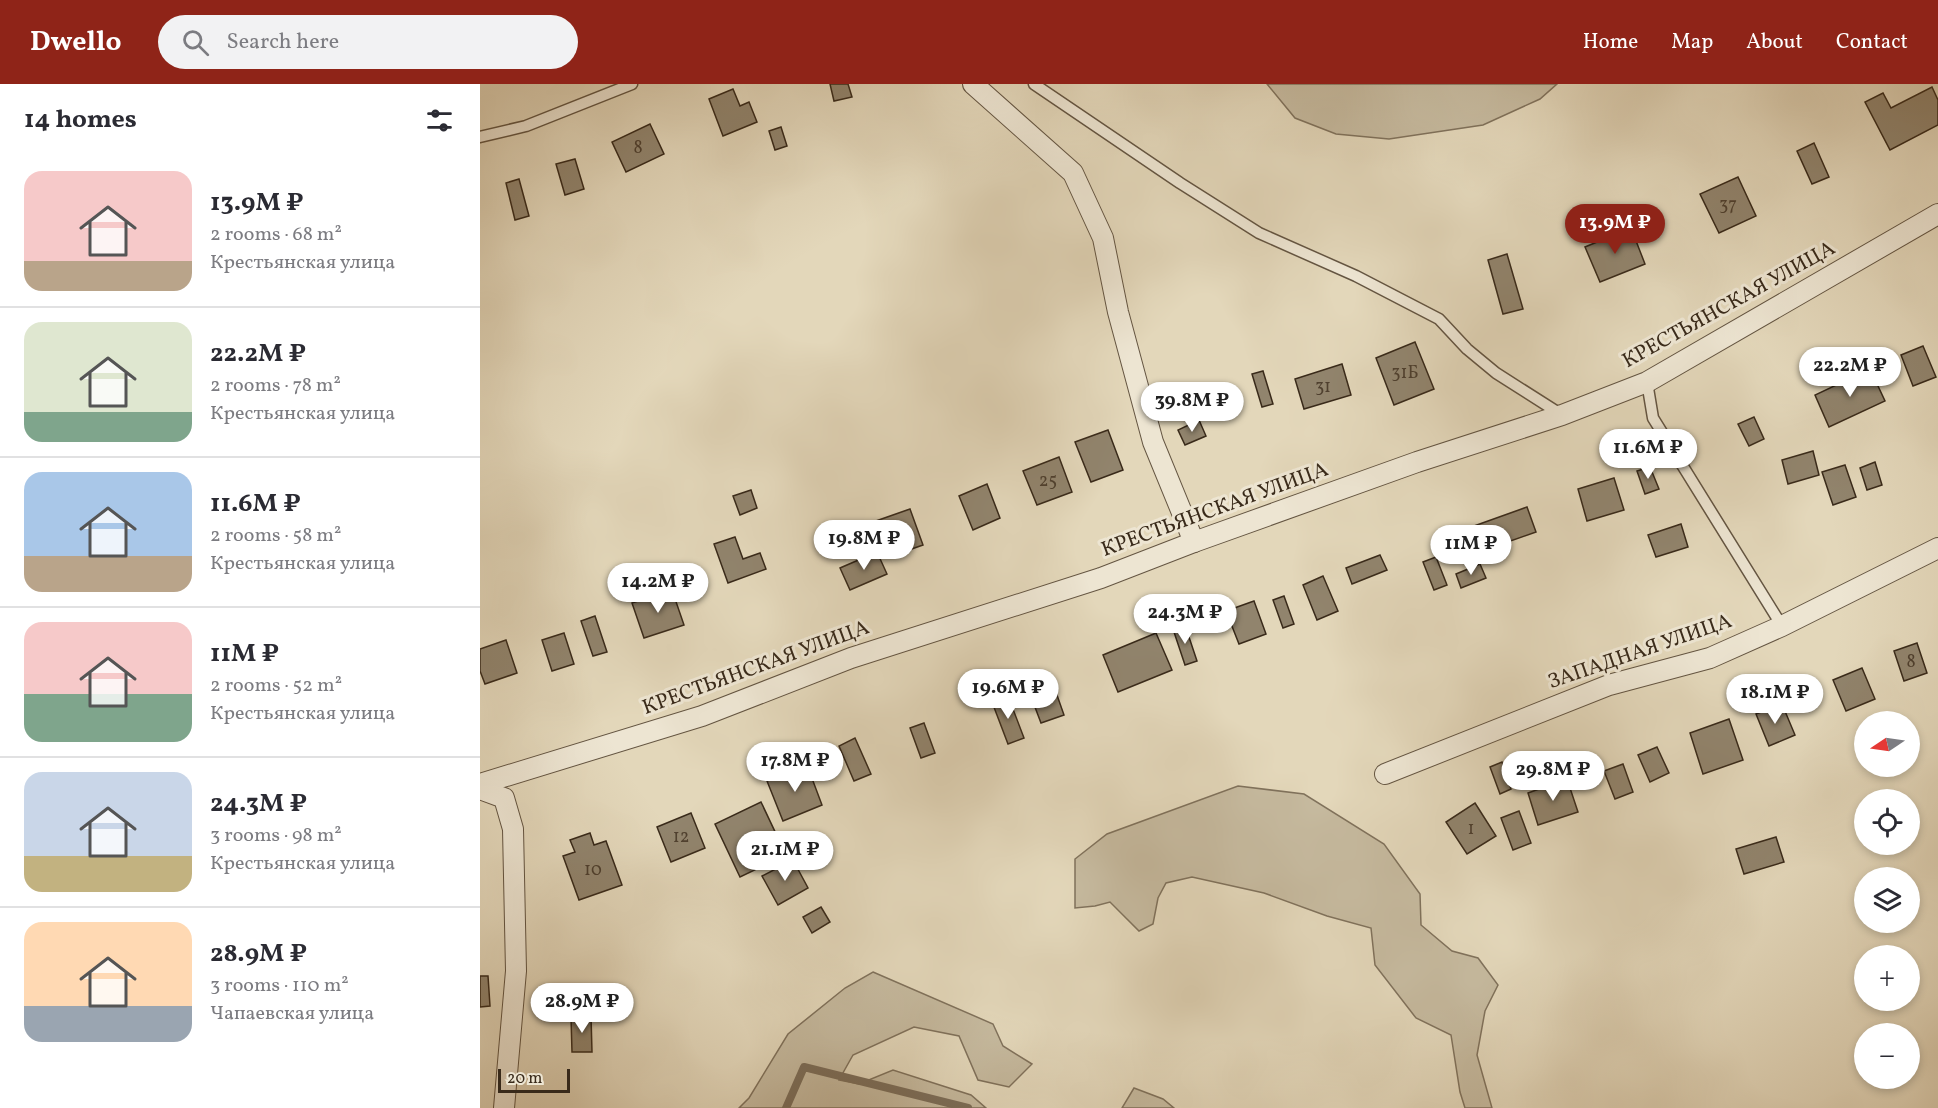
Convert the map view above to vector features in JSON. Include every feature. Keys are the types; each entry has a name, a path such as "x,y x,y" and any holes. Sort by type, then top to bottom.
{"street":[{"path":"973,84 1073,173 1103,238 1118,312 1153,442 1194,542"},
{"name":"КРЕСТЬЯНСКАЯ УЛИЦА","path":"480,784 702,716 851,658 1101,578 1417,462 1562,416 1647,382 1938,214"},
{"name":"ЗАПАДНАЯ УЛИЦА","path":"1385,774 1609,685 1710,658 1782,626 1938,548"},
{"path":"480,789 504,798 513,829 516,971 504,1108"}],"lane":[{"path":"480,137 526,126 632,84"},
{"path":"1034,84 1180,183 1259,233 1356,276 1439,319 1467,349 1496,373 1562,416"},
{"path":"1647,382 1653,418 1782,626"}],"shaded area":[{"path":"1267,84 1557,84 1540,99 1483,125 1389,139 1336,134 1295,118"},
{"path":"1238,786 1304,794 1384,844 1420,894 1421,925 1452,951 1478,958 1498,985 1485,1011 1477,1055 1492,1108 1465,1108 1460,1092 1451,1035 1416,1018 1375,965 1371,928 1327,916 1264,893 1192,877 1166,883 1158,898 1153,924 1139,931 1110,902 1075,908 1075,859 1107,834"},
{"path":"873,972 993,1024 1003,1046 1032,1064 1009,1087 978,1080 959,1036 914,1027 853,1055 839,1080 859,1084 893,1070 971,1095 986,1108 739,1108 749,1098 788,1034 845,988"},
{"path":"1134,1088 1163,1099 1174,1108 1122,1108"}],"building":[{"path":"830,84 848,84 852,97 834,101"},
{"path":"1932,87 1938,100 1938,125 1890,150 1865,102 1883,93 1891,108"},
{"path":"733,89 740,106 749,102 757,122 723,136 709,99"},
{"path":"650,124 664,154 626,172 612,142"},
{"path":"781,127 787,146 775,150 769,131"},
{"path":"1814,143 1829,177 1812,184 1797,151"},
{"path":"575,159 584,189 565,195 556,164"},
{"path":"1738,177 1756,216 1719,233 1700,194"},
{"path":"519,179 529,216 515,220 506,183"},
{"path":"1631,228 1645,264 1600,282 1585,247"},
{"path":"1507,254 1523,309 1503,314 1488,260"},
{"path":"1415,342 1434,389 1394,405 1376,358"},
{"path":"1923,346 1936,377 1913,386 1901,355"},
{"path":"1342,364 1351,395 1304,409 1295,379"},
{"path":"1870,369 1885,401 1829,427 1815,395"},
{"path":"1263,371 1273,404 1262,407 1252,374"},
{"path":"1754,417 1764,439 1749,446 1738,424"},
{"path":"1199,420 1206,436 1185,445 1178,430"},
{"path":"1108,430 1123,470 1091,482 1075,442"},
{"path":"1813,451 1819,475 1788,484 1782,460"},
{"path":"1059,457 1072,492 1037,505 1023,471"},
{"path":"1875,462 1882,485 1867,490 1860,468"},
{"path":"1845,465 1856,497 1833,505 1822,472"},
{"path":"1650,467 1659,489 1645,494 1637,471"},
{"path":"1614,478 1624,510 1587,521 1578,489"},
{"path":"987,484 1000,518 973,530 959,496"},
{"path":"751,490 757,508 740,515 733,496"},
{"path":"1527,507 1536,532 1482,551 1474,526"},
{"path":"910,509 923,545 886,558 873,522"},
{"path":"1681,524 1688,547 1656,557 1648,535"},
{"path":"735,537 743,559 760,553 766,569 728,583 714,544"},
{"path":"877,552 887,574 850,590 840,568"},
{"path":"1380,555 1387,570 1352,584 1346,568"},
{"path":"1436,557 1447,585 1434,590 1423,562"},
{"path":"1480,564 1486,578 1461,588 1456,574"},
{"path":"1323,576 1338,611 1317,620 1303,585"},
{"path":"672,590 684,625 644,638 632,603"},
{"path":"1284,596 1294,624 1283,628 1273,600"},
{"path":"1254,601 1266,634 1239,644 1226,611"},
{"path":"595,616 607,652 593,656 581,621"},
{"path":"1185,625 1197,661 1185,665 1173,629"},
{"path":"564,633 574,664 552,671 542,640"},
{"path":"1156,633 1172,670 1118,692 1103,655"},
{"path":"506,640 517,673 485,684 480,671 480,649"},
{"path":"1917,643 1927,673 1904,681 1894,651"},
{"path":"1862,668 1875,699 1846,711 1833,680"},
{"path":"1051,678 1064,715 1041,723 1027,686"},
{"path":"1008,696 1024,738 1008,744 992,702"},
{"path":"1782,704 1795,735 1769,746 1756,714"},
{"path":"1729,719 1743,760 1703,774 1690,733"},
{"path":"924,723 935,753 921,758 910,728"},
{"path":"855,738 871,774 854,781 839,746"},
{"path":"1657,747 1669,773 1650,782 1638,755"},
{"path":"1502,762 1511,789 1500,794 1490,767"},
{"path":"1623,764 1633,792 1615,799 1604,771"},
{"path":"807,765 822,805 783,821 767,781"},
{"path":"1567,779 1578,812 1538,825 1528,793"},
{"path":"761,802 786,855 740,877 715,824"},
{"path":"1475,803 1496,836 1467,854 1446,822"},
{"path":"1519,811 1531,843 1513,850 1501,818"},
{"path":"691,813 705,848 671,862 657,827"},
{"path":"590,833 594,845 606,841 622,885 579,900 563,856 575,852 570,840"},
{"path":"1776,837 1784,862 1744,874 1736,849"},
{"path":"793,860 808,888 778,905 762,876"},
{"path":"821,907 830,922 812,933 803,917"},
{"path":"480,976 488,976 490,1006 480,1007"},
{"path":"591,1016 592,1052 572,1052 571,1017"}],"waterway":[{"path":"786,1108 804,1067 968,1108"}]}
